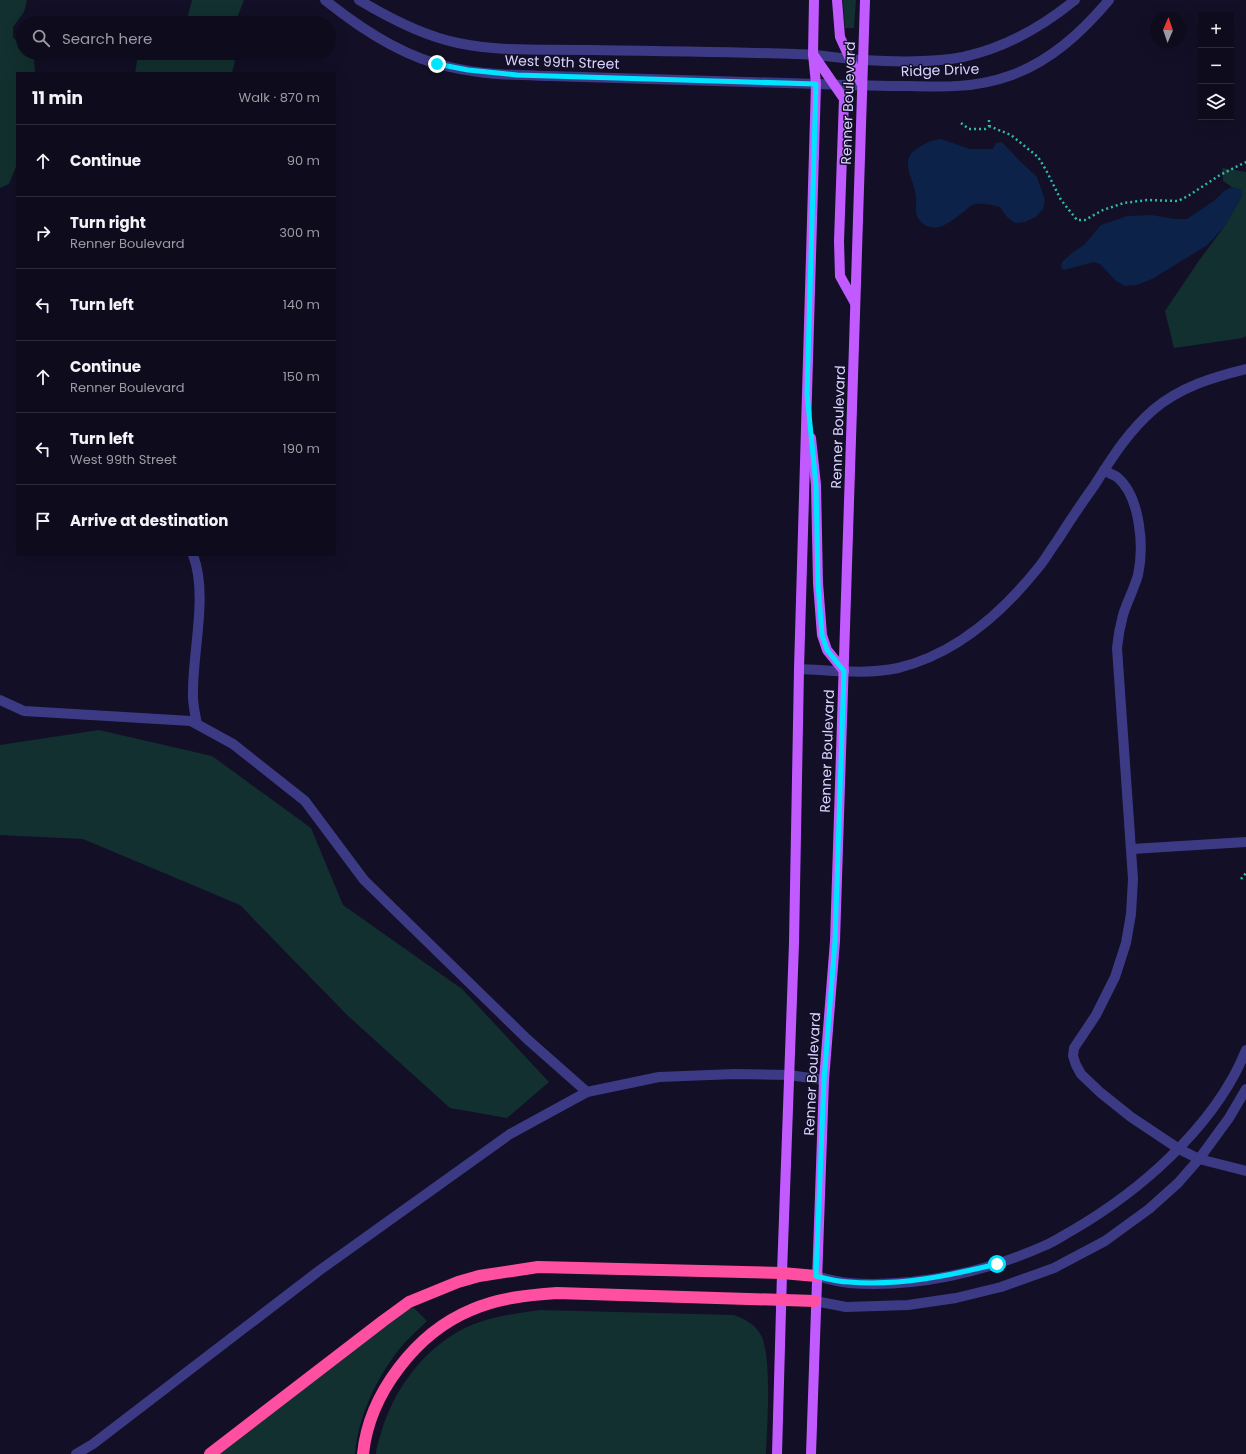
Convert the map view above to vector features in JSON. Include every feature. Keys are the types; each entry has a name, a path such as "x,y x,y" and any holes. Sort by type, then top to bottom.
{"highway":[{"path":"210,1454 409,1302 458,1282 479,1276 538,1267 782,1273 816,1276"},
{"path":"363,1454 366,1434 372,1418 388,1384 399,1366 415,1348 450,1321 471,1310 492,1302 557,1293 815,1301"}],"main road":[{"name":"Renner Boulevard","path":"777,1454 794,936 799,669 816,84 813,54 814,0"},
{"path":"837,0 840,37 862,86"},
{"name":"Renner Boulevard","path":"811,1454 815,1301 824,1080 835,941 865,0"},
{"path":"813,54 844,99 839,241 840,276 856,304"},
{"path":"807,394 816,485 818,584 822,635 827,650 844,671"}],"street":[{"name":"West 99th Street","path":"325,0 363,27 391,44 425,60 450,68 490,73 524,75 816,84"},
{"name":"West 99th Street","path":"359,0 424,33 456,43 488,48 813,54"},
{"name":"Ridge Drive","path":"813,54 864,60 929,62 964,57 1011,42 1048,21 1075,0"},
{"name":"Ridge Drive","path":"816,84 943,87 967,86 1010,76 1029,68 1065,45 1082,30 1109,0"},
{"path":"799,669 869,671 897,668 932,657 969,636 1008,603 1039,567 1116,451 1127,437 1154,410 1184,390 1215,377 1246,370"},
{"path":"1104,470 1117,477 1127,488 1134,505 1140,533 1141,559 1137,576 1123,616 1117,648 1133,879 1131,914 1126,943 1115,977 1096,1015 1074,1048 1073,1056 1081,1074 1101,1093 1132,1117 1179,1149 1199,1159 1246,1171"},
{"path":"193,556 200,586 192,692 197,724"},
{"path":"0,700 24,711 191,721 233,744 305,801 364,880 527,1038 587,1092"},
{"path":"1132,849 1246,842"},
{"path":"816,1276 848,1282 876,1284 907,1282 997,1264 1047,1245 1118,1202 1149,1178 1179,1149 1195,1133 1222,1094 1246,1050"},
{"path":"76,1454 99,1439 320,1270 504,1138 587,1092 659,1077 735,1074 789,1075 824,1080"},
{"path":"815,1301 846,1307 908,1305 956,1298 1001,1287 1054,1268 1105,1241 1149,1209 1178,1183 1199,1159 1229,1118 1246,1089"}],"path":[{"path":"989,118 990,126"},
{"path":"961,123 969,129 985,129 990,126"},
{"path":"990,126 1011,135 1038,157 1061,200 1077,220 1085,220 1103,210 1124,203 1148,200 1178,201 1220,175 1246,162"},
{"path":"1241,879 1246,873"}],"green space":[{"path":"0,0 27,0 24,12 21,16 16,16 16,23 13,27 13,37 16,40 16,60 34,60 35,72 16,72 16,166 9,184 0,188"},
{"path":"192,0 244,0 238,16 188,16"},
{"path":"843,0 856,0 854,28 845,28"},
{"path":"137,60 235,60 232,72 135,72"},
{"path":"1222,168 1246,172 1246,336 1243,338 1174,348 1165,311 1224,227 1242,196 1242,190 1232,187 1223,181"},
{"path":"99,730 212,756 311,828 343,905 462,989 549,1082 507,1118 450,1108 347,1015 240,905 83,839 0,835 0,745"},
{"path":"413,1307 427,1321 400,1348 382,1375 369,1400 364,1414 355,1454 217,1454 404,1312"},
{"path":"540,1310 734,1315 748,1322 759,1332 763,1341 766,1355 768,1371 768,1409 766,1454 376,1454 386,1417 401,1387 434,1349 461,1330 480,1322"}],"water":[{"path":"941,139 970,149 993,149 996,143 1002,142 1037,177 1045,200 1043,209 1036,217 1025,222 1015,223 1007,217 1000,207 986,204 975,204 950,222 941,226 932,227 922,223 916,213 915,190 908,169 909,157 914,151 928,142"},
{"path":"1232,187 1242,190 1242,196 1224,227 1206,246 1152,279 1137,285 1125,286 1116,281 1100,264 1094,262 1064,270 1061,267 1062,262 1084,245 1101,225 1127,216 1151,215 1175,219 1187,219 1215,200 1224,191"}],"route":[{"path":"437,64 450,68 517,75 816,84 807,394 816,485 818,584 822,635 827,650 844,671 835,941 824,1080 816,1276 848,1282 876,1284 907,1282 997,1264"}]}
